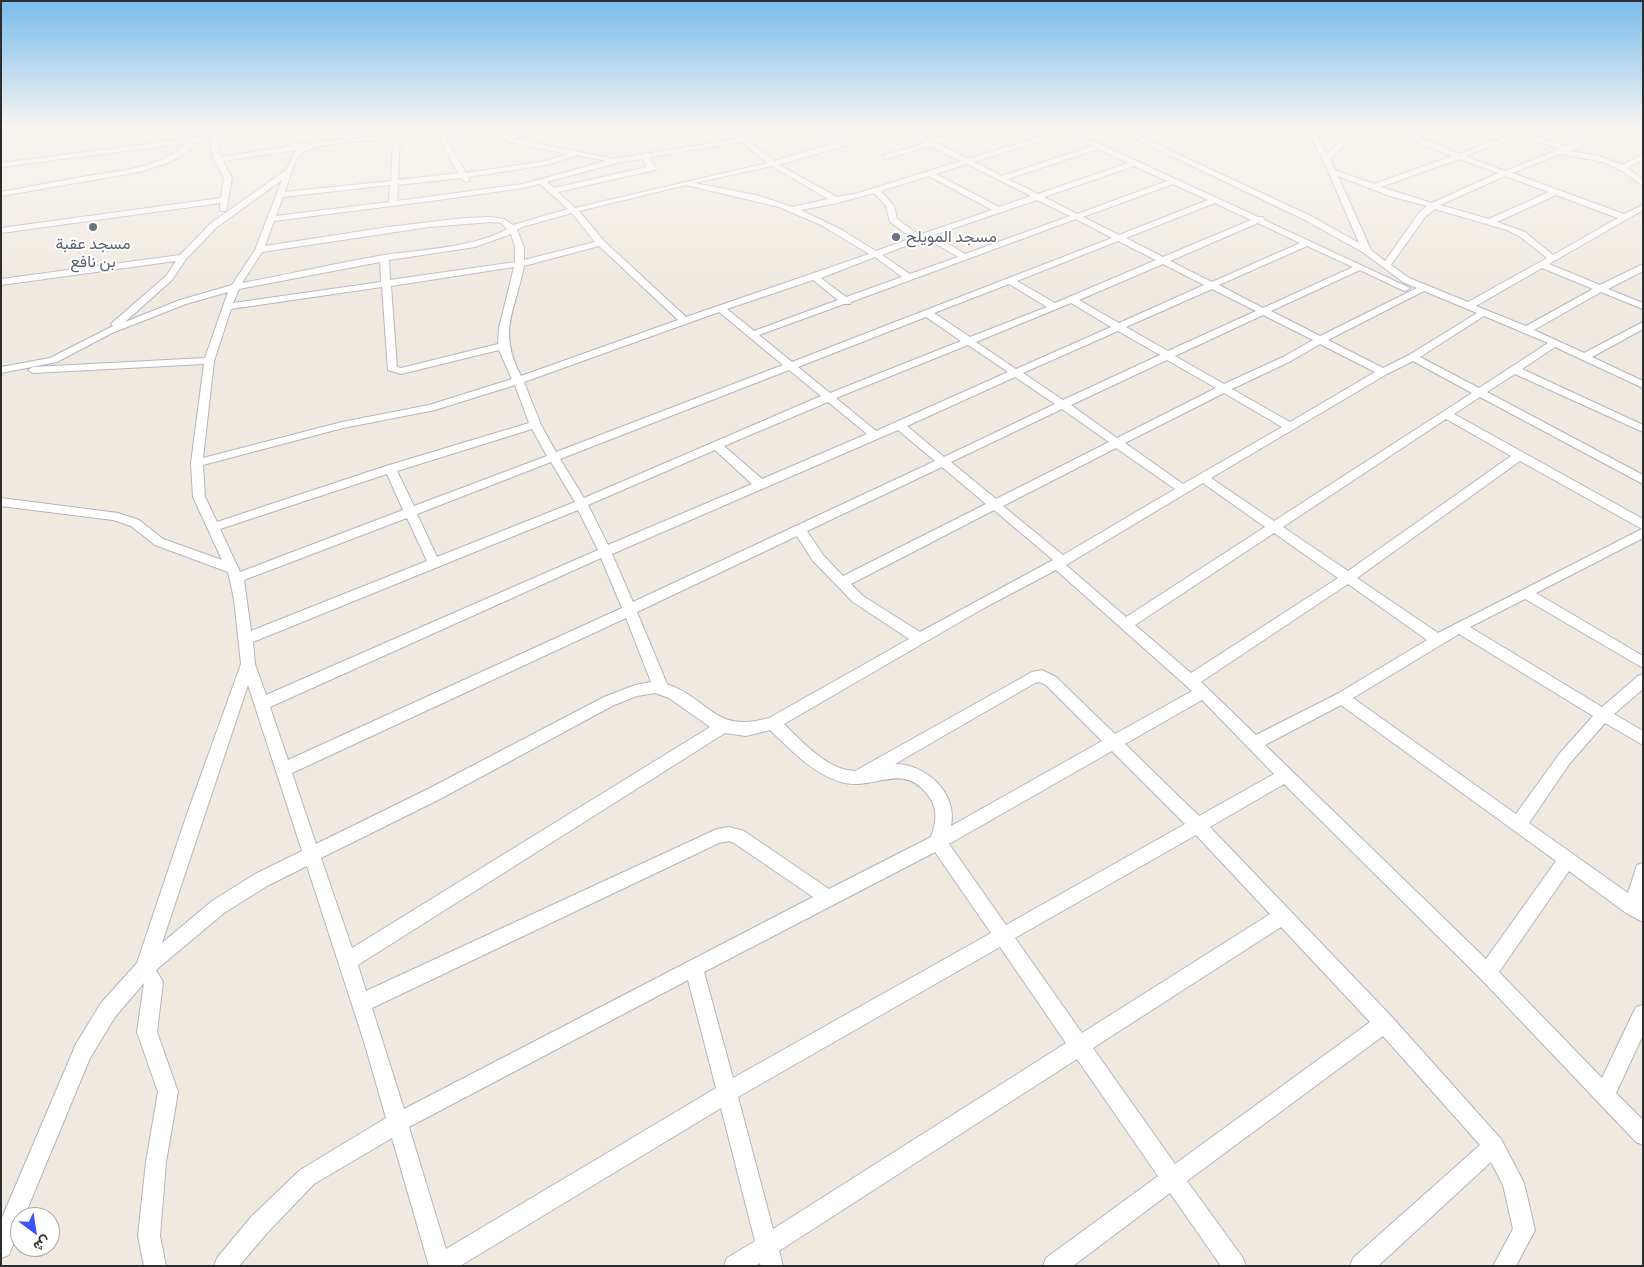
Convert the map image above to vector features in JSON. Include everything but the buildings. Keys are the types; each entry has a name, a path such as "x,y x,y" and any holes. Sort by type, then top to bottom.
{"street":[{"path":"1,194 40,187"},
{"path":"109,331 168,278 214,224 222,212 227,187"},
{"path":"214,224 266,187"},
{"path":"283,187 259,250 235,287 210,361 197,463 199,496 235,574 248,664 282,770 348,961 440,1265 726,1093 1287,775"},
{"path":"280,195 349,187"},
{"path":"393,204 394,187"},
{"path":"471,187 475,193"},
{"path":"271,219 511,187"},
{"path":"549,187 574,210 601,243 684,321"},
{"path":"554,191 571,187"},
{"path":"4,370 53,360 109,331 183,302 235,287 384,258 476,244 501,236 526,222 673,187"},
{"path":"700,187 793,209 876,254 910,278"},
{"path":"813,187 837,201"},
{"path":"793,209 837,201 884,187"},
{"path":"955,187 998,210"},
{"path":"1020,187 1383,372"},
{"path":"197,463 342,425 432,408 518,381 1063,187"},
{"path":"751,335 847,302 964,257 1157,187"},
{"path":"1187,187 1360,267 1484,312 1527,330 1643,385"},
{"path":"1245,187 1271,199 1367,251 1419,290"},
{"path":"1339,187 1367,251"},
{"path":"1374,187 1517,232 1552,258"},
{"path":"1386,266 1422,214 1434,205 1473,187"},
{"path":"1543,187 1624,217"},
{"path":"875,190 890,205 894,213 892,220 964,257"},
{"path":"1490,222 1556,192"},
{"path":"1,231 225,200"},
{"path":"1,502 114,516 135,523 159,542 235,574 410,513 1011,281 1215,200"},
{"path":"1469,306 1643,207"},
{"path":"259,250 480,218 500,219 512,229 517,238 520,264 504,328 503,346 536,424 581,504 604,552 661,688"},
{"path":"245,639 581,504 717,445 1054,307 1260,220"},
{"path":"261,704 604,552 899,425 1306,242"},
{"path":"227,307 520,264 601,243"},
{"path":"1,282 184,257"},
{"path":"384,258 392,368 401,371 436,364 503,346"},
{"path":"1540,264 1643,306"},
{"path":"282,770 629,610 1360,267"},
{"path":"1527,330 1601,288 1643,267"},
{"path":"814,277 847,302"},
{"path":"1011,281 1054,307"},
{"path":"841,584 994,504 1262,369 1287,359 1320,340 1419,290"},
{"path":"1071,299 1290,426"},
{"path":"721,309 875,435"},
{"path":"1,1247 6,1219 83,1051 108,1010 144,969 218,906 261,880 434,794 609,701 632,692 661,688 676,695 722,727 739,730 758,728 773,723 979,605 1060,563 1290,426 1383,372 1413,357 1484,312"},
{"path":"927,313 967,342 1063,405 1182,490"},
{"path":"1585,357 1643,325"},
{"path":"1126,624 1555,343"},
{"path":"1413,357 1643,480"},
{"path":"4,370 50,370 210,361"},
{"path":"1515,370 1643,429"},
{"path":"1447,415 1643,525"},
{"path":"214,528 390,469 536,424"},
{"path":"899,425 994,504 1203,692 1487,974 1643,1135"},
{"path":"717,445 761,485"},
{"path":"1191,681 1348,578 1519,456"},
{"path":"390,469 434,563"},
{"path":"1203,478 1438,640"},
{"path":"800,530 818,558 841,584 858,599 920,639"},
{"path":"1255,743 1342,698 1459,627 1643,532"},
{"path":"1525,593 1643,662"},
{"path":"1459,627 1643,739"},
{"path":"144,969 195,814 248,664"},
{"path":"856,779 1037,676 1042,676 1052,681 1198,826 1384,1024 1494,1146 1513,1184 1524,1230 1504,1266"},
{"path":"1518,825 1565,758 1603,715 1643,680"},
{"path":"225,1266 259,1225 308,1177 397,1123 938,842 1203,692"},
{"path":"1342,698 1637,910 1643,871"},
{"path":"773,723 819,764 844,777 868,778 902,770 923,779 942,802 945,817 938,842"},
{"path":"348,961 722,727"},
{"path":"361,1003 717,836 729,834 738,836 828,898"},
{"path":"938,842 1235,1266"},
{"path":"1487,974 1567,860"},
{"path":"735,1266 768,1243 1080,1047 1283,916"},
{"path":"694,968 726,1093 768,1243 772,1266"},
{"path":"144,969 154,982 148,1032 168,1092 156,1162 149,1236 155,1266"},
{"path":"1605,1094 1643,1014"},
{"path":"1054,1266 1384,1024"},
{"path":"1361,1266 1494,1146"}],"place":[{"name":"مسجد عقبة بن نافع","path":"93,227"},
{"name":"مسجد المويلح","path":"896,237"}]}
